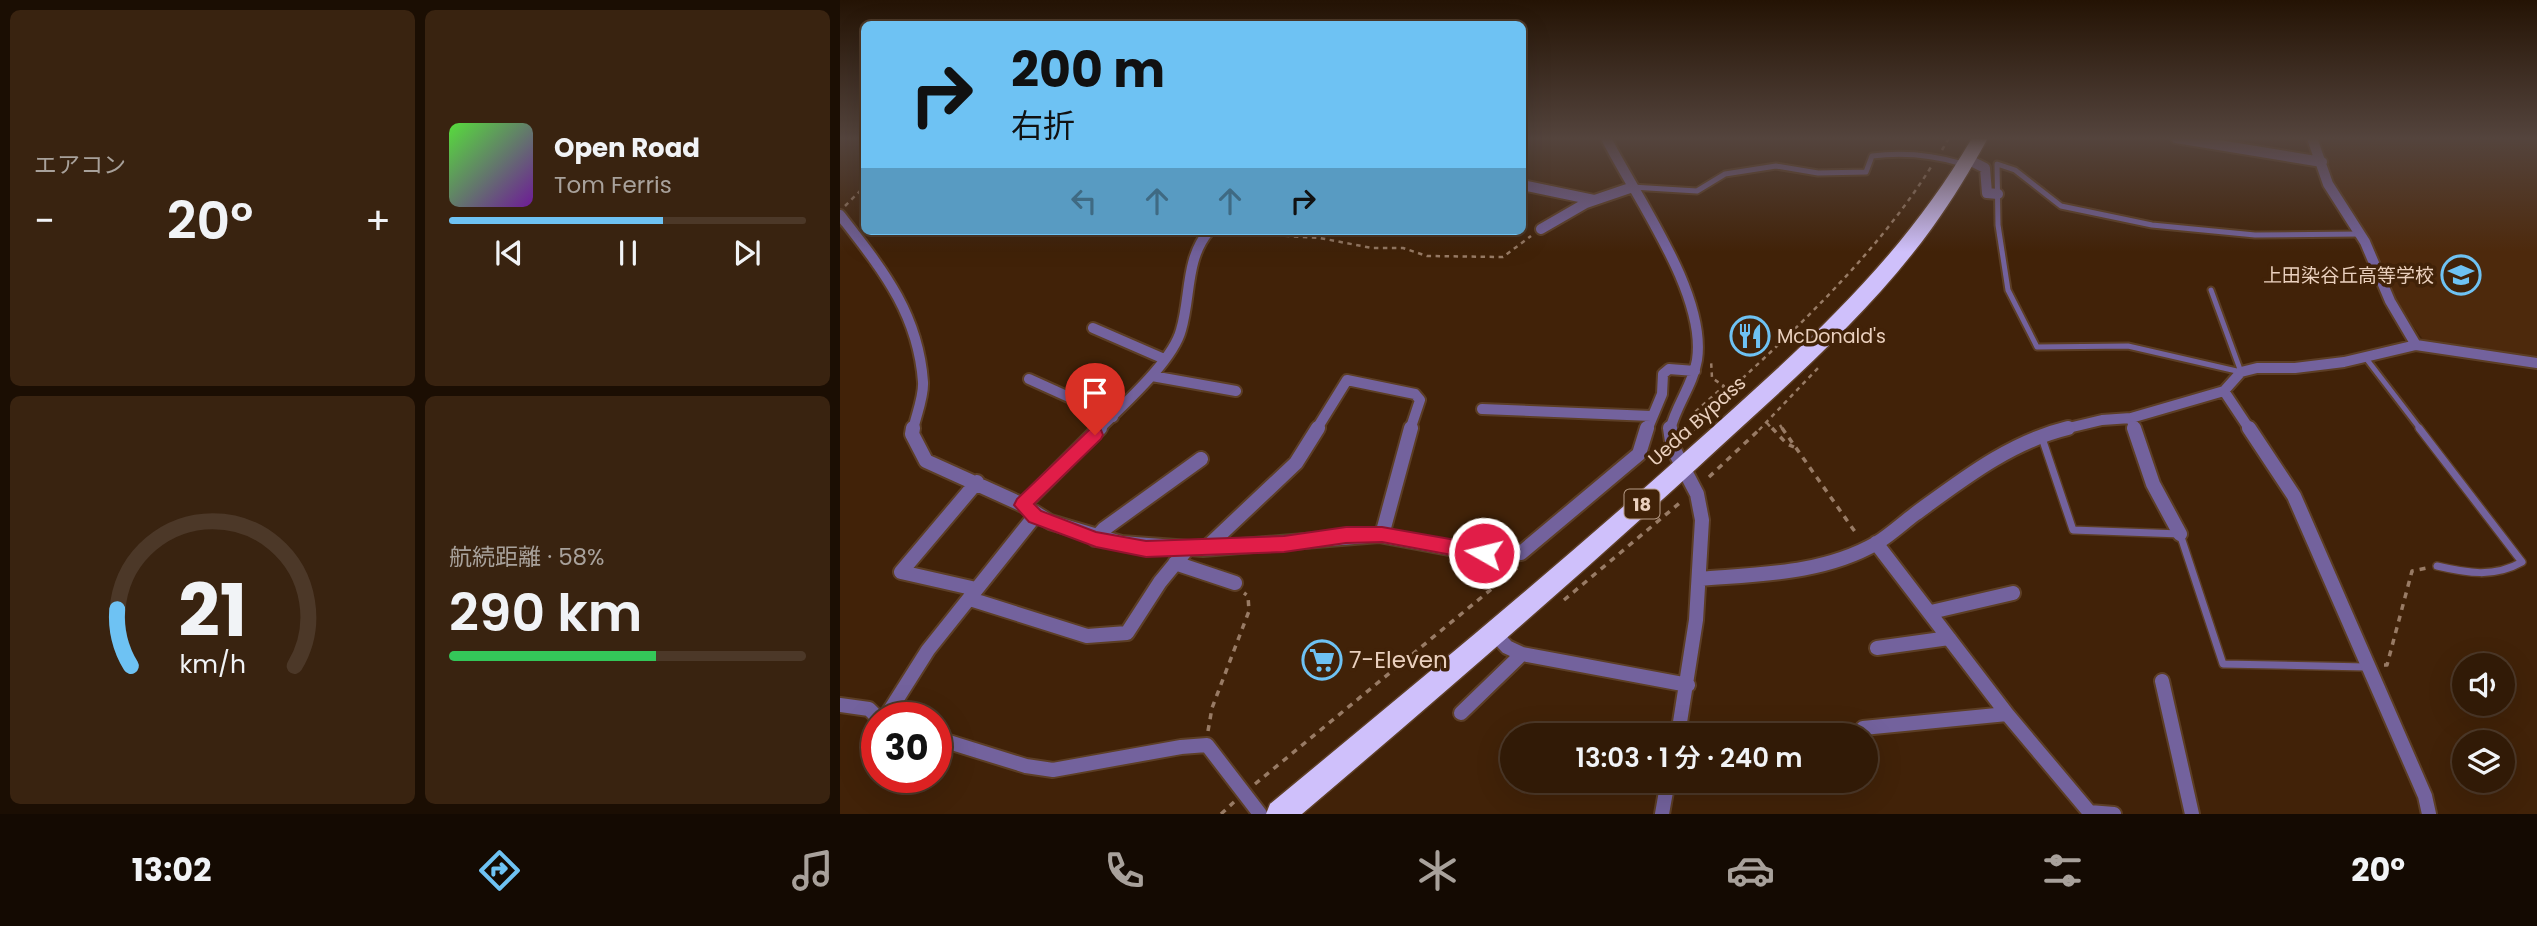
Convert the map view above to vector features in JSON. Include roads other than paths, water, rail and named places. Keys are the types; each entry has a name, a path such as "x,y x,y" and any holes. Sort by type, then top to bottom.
{"highway":[{"name":"Ueda Bypass","path":"1280,814 1495,634 1680,461 1825,336 1922,227 1957,176"}],"street":[{"path":"1624,176 1654,228 1689,300 1697,335 1695,371 1668,430 1670,442 1699,500 1702,516 1700,579 1688,685 1680,723"},
{"path":"1985,176 1987,193 1998,194"},
{"path":"2326,176 2328,184 2359,233 2390,301 2416,345"},
{"path":"1526,186 1594,200"},
{"path":"1541,229 1594,200 1630,188"},
{"path":"840,213 888,276 911,321 923,384 912,434 926,461 1023,505 1035,516 1096,539 1146,549 1284,544 1346,535 1382,535 1460,550 1508,556 1521,553 1639,454 1651,416 1662,394 1663,374 1669,369 1695,371"},
{"path":"1023,505 1152,376 1181,332 1191,268 1206,235"},
{"path":"1093,328 1162,358"},
{"path":"1700,579 1791,572 1826,563 1871,545 1981,466 2024,443 2067,428 2102,420 2131,418 2224,391 2241,372 2257,368 2295,368 2365,357 2416,345 2537,363"},
{"path":"1152,376 1236,391"},
{"path":"1029,379 1113,417"},
{"path":"1206,548 1296,463 1347,380 1380,386 1394,393 1415,394 1420,400 1401,458 1382,535"},
{"path":"2224,391 2294,496 2371,667 2425,796 2429,814"},
{"path":"1482,409 1651,416"},
{"path":"2131,418 2153,484 2180,534"},
{"path":"1096,539 1104,528 1201,459"},
{"path":"977,482 901,572 973,594 1087,636 1127,633 1160,582 1188,548"},
{"path":"895,702 928,650 1035,516"},
{"path":"1871,545 1931,612 2007,714 2090,813 2114,814"},
{"path":"1175,563 1235,583"},
{"path":"1931,612 2013,593"},
{"path":"1495,634 1507,647 1522,654 1688,685"},
{"path":"1877,648 1949,638"},
{"path":"1461,713 1522,654"},
{"path":"2162,681 2192,814"},
{"path":"840,705 861,708"},
{"path":"1878,727 2007,714"},
{"path":"952,743 1026,766 1053,770 1082,767 1181,747 1207,745 1260,814"},
{"path":"1662,814 1666,793"}],"lane":[{"path":"1630,188 1697,191 1722,176"},
{"path":"1997,176 1998,225 2007,290 2036,347 2128,346 2241,372"},
{"path":"2023,176 2059,206 2081,208 2107,218 2138,224 2242,235 2359,233"},
{"path":"2211,290 2241,372"},
{"path":"2365,357 2522,562 2513,569 2485,574 2437,566"},
{"path":"2042,438 2073,530 2180,534 2223,664 2371,667"}],"place":[{"name":"上田染谷丘高等学校","path":"2461,275"},
{"name":"McDonald's","path":"1750,336"},
{"name":"7-Eleven","path":"1322,660"}]}
